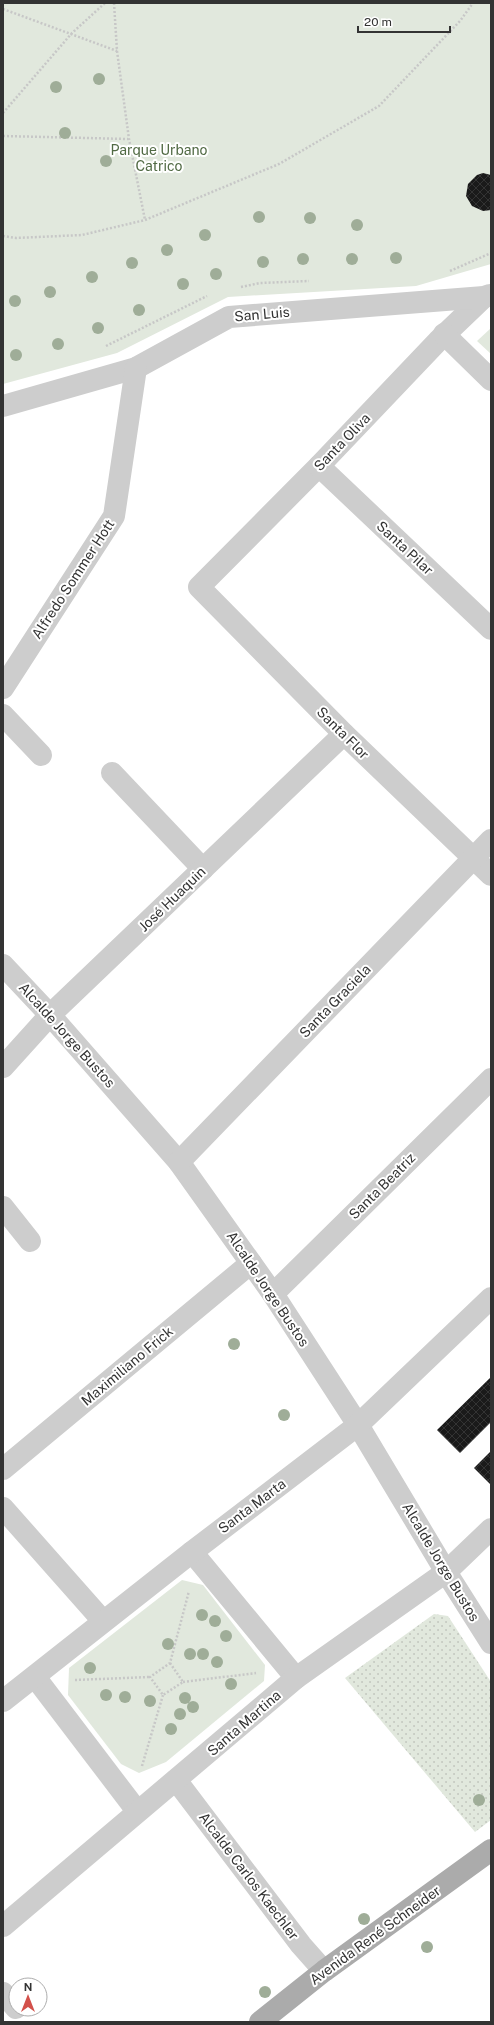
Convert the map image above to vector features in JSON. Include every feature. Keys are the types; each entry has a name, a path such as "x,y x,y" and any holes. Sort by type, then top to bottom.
{"main road":[{"name":"Avenida René Schneider","path":"260,2022 324,1971 491,1850"}],"street":[{"name":"Santa Oliva","path":"199,587 319,466 444,334 488,296"},
{"name":"San Luis","path":"3,406 136,368 228,316 488,296"},
{"path":"444,334 491,380"},
{"name":"Alfredo Sommer Hott","path":"3,688 114,516 136,368"},
{"name":"Santa Pilar","path":"319,466 491,629"},
{"name":"Santa Flor","path":"199,587 344,734 491,875"},
{"path":"3,716 41,755"},
{"name":"José Huaquin","path":"3,1067 50,1015 344,734"},
{"path":"112,773 203,869"},
{"name":"Santa Graciela","path":"179,1162 491,840"},
{"name":"Alcalde Jorge Bustos","path":"3,965 50,1015 179,1162 273,1294 358,1425 446,1572 491,1643"},
{"name":"Santa Beatriz","path":"273,1294 491,1078"},
{"path":"3,1207 30,1241"},
{"name":"Maximiliano Frick","path":"3,1469 251,1263"},
{"name":"Santa Marta","path":"3,1701 35,1677 103,1621 358,1425 491,1298"},
{"path":"3,1508 103,1621"},
{"name":"Santa Martina","path":"3,1926 137,1811 176,1780 296,1678 446,1572 491,1529"},
{"path":"192,1552 296,1678"},
{"path":"35,1677 137,1811"},
{"name":"Alcalde Carlos Kaechler","path":"176,1780 301,1945 324,1971"}],"path":[{"path":"3,113 72,34 105,3"},
{"path":"114,3 128,139 145,220"},
{"path":"3,236 16,238 82,235 145,220 279,164 379,106 460,21 473,3"},
{"path":"3,9 118,51"},
{"path":"3,136 128,139"},
{"path":"72,1681 150,1677 170,1663 191,1586"},
{"path":"170,1663 183,1682"},
{"path":"142,1766 163,1695 183,1682 262,1672"},
{"path":"150,1677 163,1695"}],"green space":[{"name":"Parque Urbano Catrico","path":"3,3 491,3 491,264 416,286 228,297 117,353 3,384"},
{"path":"491,328 491,354 477,341"},
{"path":"182,1580 203,1585 265,1665 264,1681 166,1762 139,1773 121,1764 68,1695 69,1668"},
{"path":"434,1614 448,1616 491,1682 491,1820 475,1832 345,1678"}],"building":[{"path":"483,173 491,175 491,210 483,211 472,206 466,196 468,184 477,175"},
{"path":"491,1377 491,1422 460,1453 437,1430"},
{"path":"491,1451 491,1485 474,1468"}]}
